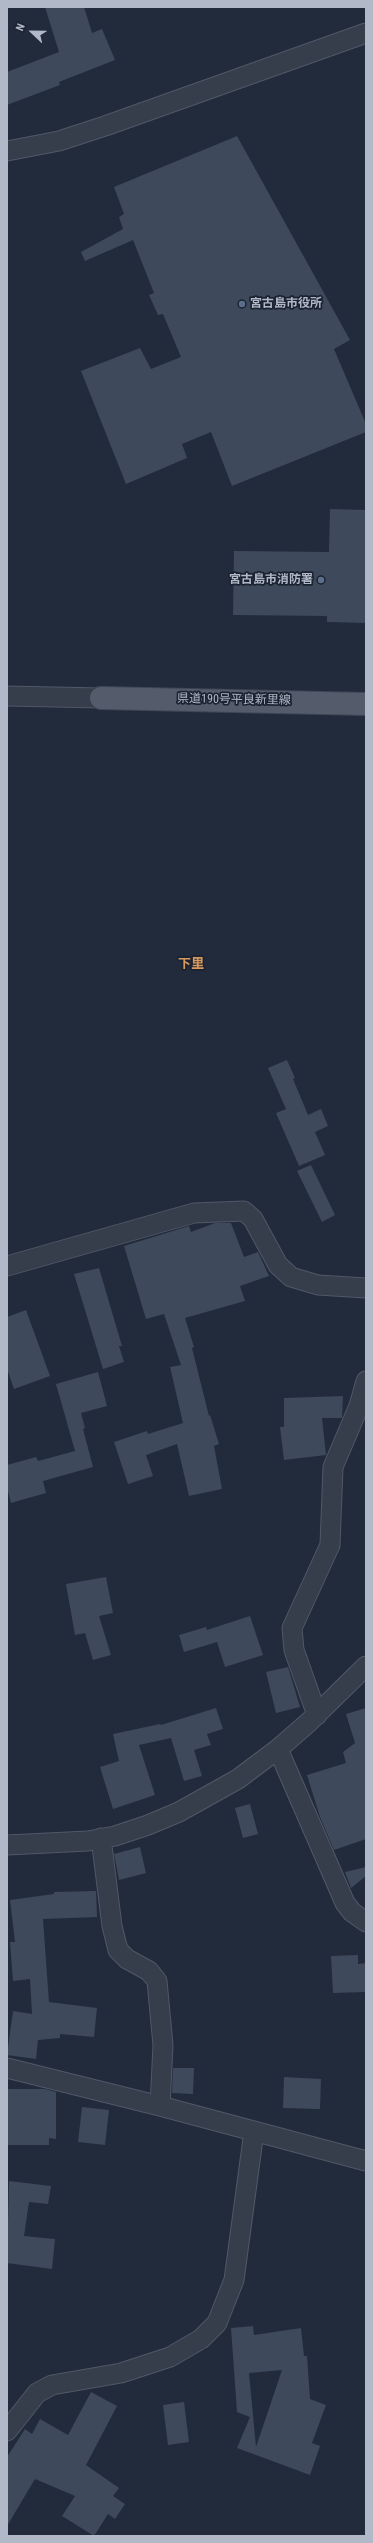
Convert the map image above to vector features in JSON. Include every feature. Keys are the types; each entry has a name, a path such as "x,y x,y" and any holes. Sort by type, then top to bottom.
{"main road":[{"name":"県道190号平良新里線","path":"101,698 366,704"}],"street":[{"path":"7,151 59,141 105,126 366,33"},
{"path":"7,696 101,698"},
{"path":"7,1266 194,1213 244,1211 253,1219 278,1265 291,1278 318,1285 366,1288"},
{"path":"317,1714 294,1650 292,1628 330,1545 333,1467 359,1406 366,1381"},
{"path":"7,1845 101,1838 148,1826 178,1812 238,1779 278,1749 317,1714 366,1666"},
{"path":"278,1749 345,1903 352,1912 366,1922"},
{"path":"101,1838 112,1926 118,1950 127,1959 149,1971 157,1981 163,2045 160,2106"},
{"path":"7,2068 160,2106 366,2161"},
{"path":"7,2431 37,2393 52,2385 121,2373 170,2357 201,2340 217,2323 234,2280 254,2132"}],"building":[{"path":"45,7 84,7 92,33 102,29 115,60 59,82 60,85 7,105 7,72 59,52"},
{"name":"宮古島市役所","path":"237,136 350,340 334,349 366,424 366,432 232,486 211,432 182,444 187,458 126,484 81,371 140,348 151,369 181,357 163,314 158,315 149,295 154,293 133,240 85,261 81,252 123,229 119,217 124,214 114,187"},
{"path":"330,509 366,510 366,623 327,622 327,616 233,615 234,551 329,552"},
{"path":"287,1060 308,1115 321,1109 328,1126 315,1132 325,1155 299,1166 276,1113 286,1109 268,1068"},
{"path":"311,1165 335,1215 322,1222 297,1171"},
{"path":"215,1223 231,1223 244,1257 258,1252 269,1276 240,1286 245,1301 185,1318 194,1347 192,1348 209,1416 210,1415 219,1444 214,1446 222,1489 189,1496 177,1444 146,1455 153,1476 128,1484 114,1442 147,1431 148,1434 183,1423 170,1367 181,1365 164,1314 146,1319 124,1246 189,1226 191,1232"},
{"path":"99,1268 122,1346 119,1346 124,1362 103,1369 74,1274"},
{"path":"26,1310 50,1376 14,1389 7,1369 7,1317"},
{"path":"98,1372 107,1406 81,1413 85,1428 83,1429 93,1467 43,1481 46,1493 11,1503 7,1487 7,1465 36,1457 38,1461 75,1451 56,1384"},
{"path":"343,1396 342,1418 322,1418 326,1455 284,1460 280,1427 284,1427 284,1398"},
{"path":"106,1577 113,1613 99,1616 111,1655 93,1660 85,1633 75,1635 66,1584"},
{"path":"250,1616 263,1655 225,1667 217,1642 184,1652 179,1635 206,1627 207,1630"},
{"path":"288,1667 300,1707 276,1713 266,1672"},
{"path":"216,1708 223,1729 207,1734 211,1745 194,1750 202,1776 184,1781 171,1738 139,1745 155,1795 113,1809 100,1767 119,1761 113,1734 161,1725"},
{"path":"366,1708 366,1839 334,1850 320,1817 307,1775 346,1763 343,1752 355,1743 346,1714"},
{"path":"250,1804 258,1834 243,1838 235,1808"},
{"path":"140,1847 146,1873 119,1880 114,1854"},
{"path":"366,1867 366,1876 351,1888 345,1872"},
{"path":"96,1891 97,1917 43,1919 49,2002 97,2008 94,2037 60,2034 60,2038 38,2040 36,2059 7,2055 13,2011 32,2014 30,1979 13,1981 10,1942 15,1942 10,1900 54,1894 54,1892"},
{"path":"358,1955 358,1964 366,1963 366,1992 333,1993 331,1956"},
{"path":"173,2068 194,2068 193,2094 172,2093"},
{"path":"284,2077 321,2079 320,2109 283,2108"},
{"path":"7,2089 45,2089 56,2092 56,2139 49,2138 49,2145 7,2145"},
{"path":"82,2107 109,2110 105,2145 78,2142"},
{"path":"9,2181 51,2186 48,2204 29,2202 24,2236 55,2239 52,2269 7,2263"},
{"path":"253,2326 254,2335 301,2328 304,2356 307,2356 310,2399 326,2405 312,2443 320,2446 310,2475 237,2448 250,2417 237,2412 231,2328","holes":["282,2370 256,2447 249,2373"]},
{"path":"91,2392 117,2406 86,2465 119,2488 113,2496 125,2504 115,2519 108,2514 94,2536 62,2516 75,2496 35,2479 7,2526 7,2457 25,2429 32,2434 40,2419 68,2435"},
{"path":"184,2402 189,2442 168,2445 163,2405"}],"place":[{"name":"宮古島市役所","path":"242,304"},
{"name":"宮古島市消防署","path":"321,580"}],"district":[{"name":"下里","path":"191,965"}]}
